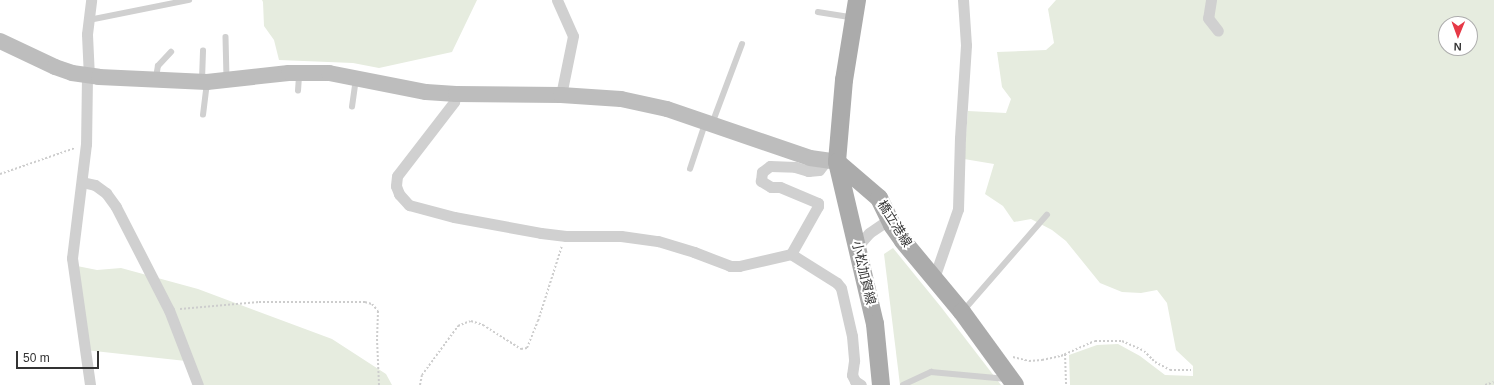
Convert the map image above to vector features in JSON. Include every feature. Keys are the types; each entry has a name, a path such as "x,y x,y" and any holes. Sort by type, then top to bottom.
{"main road":[{"path":"831,161 857,0"},
{"name":"橋立港線","path":"831,161 879,198 892,225 903,241 962,312 1013,382"},
{"name":"小松加賀線","path":"831,161 857,247 875,324 882,385"}],"street":[{"path":"90,385 72,258 86,144 88,76 87,34 91,0"},
{"path":"557,0 573,36 561,95"},
{"path":"934,278 958,209 960,138 966,45 963,0"},
{"path":"1211,0 1208,18 1218,31"},
{"path":"0,41 55,67 88,76 204,82 299,73 329,73 426,92 456,94 561,95 621,99 667,109 810,158 831,161"},
{"path":"456,94 454,102 396,176 396,186 402,200 409,205 454,217 517,229 566,236 621,236 658,241 694,252 730,266 739,266 791,254 837,283 841,288 852,336 854,361 852,375 855,381 861,385"},
{"path":"791,254 818,206 818,203 780,187 771,187 761,181 762,172 770,166 795,167 808,171 819,170 831,161"},
{"path":"82,182 95,185 111,199 169,310 198,385"},
{"path":"857,247 869,233 884,223 892,225"}],"lane":[{"path":"89,20 189,0"},
{"path":"818,12 854,18"},
{"path":"226,37 227,80"},
{"path":"690,169 742,44"},
{"path":"203,51 203,115"},
{"path":"156,80 158,66 171,52"},
{"path":"298,91 299,73"},
{"path":"352,107 357,78"},
{"path":"962,312 1046,215"},
{"path":"903,385 931,372 1013,382"}],"path":[{"path":"0,174 86,144"},
{"path":"420,385 422,376 458,326 465,323 471,321 483,325 521,349 527,348 542,309 566,236"},
{"path":"169,310 259,302 365,302 372,304 378,311 377,339 379,385"},
{"path":"996,358 1042,360 1065,354 1096,341 1122,341 1144,351 1155,362 1170,370 1191,370"},
{"path":"1065,354 1066,385"},
{"path":"1485,385 1494,382"}],"shaded area":[{"path":"262,0 477,0 452,52 379,68 353,63 279,60 274,40 264,26"},
{"path":"1056,0 1494,0 1494,385 1070,385 1069,355 1097,345 1118,344 1140,356 1165,375 1193,376 1193,366 1176,350 1167,303 1157,290 1141,293 1122,292 1100,283 1066,241 1052,230 1031,219 1014,222 1003,206 985,194 994,164 964,159 968,111 1006,113 1011,99 1002,87 997,52 1046,50 1054,43 1048,9"},
{"path":"893,248 1001,385 900,385 884,254"},
{"path":"77,266 97,270 121,268 198,289 332,339 386,374 392,385 201,385 186,361 85,350"}]}
